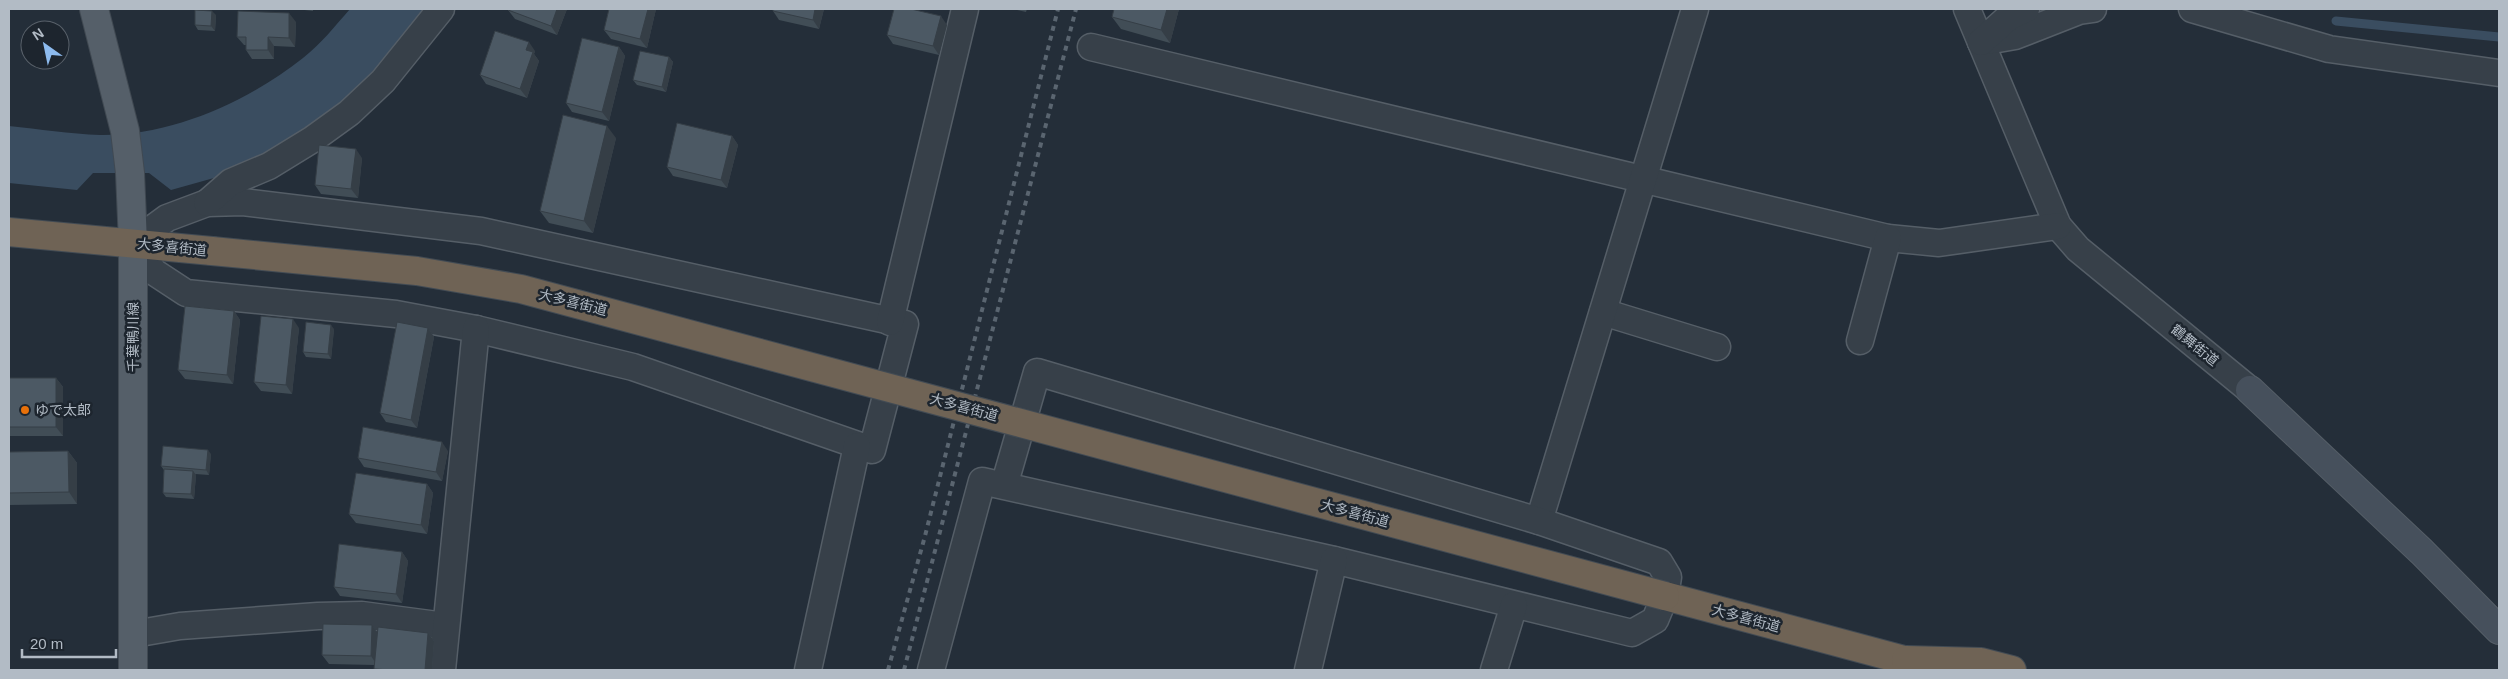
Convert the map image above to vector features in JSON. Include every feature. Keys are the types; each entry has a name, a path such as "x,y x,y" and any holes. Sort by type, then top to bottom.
{"highway":[{"name":"大多喜街道","path":"9,232 417,271 521,289 1665,596 1910,667 1981,662 2012,670"}],"main road":[{"name":"千葉鴨川線","path":"94,9 125,131 130,173 133,243 133,670"}],"street":[{"path":"207,203 231,182 269,166 313,139 349,113 383,81 441,9"},
{"path":"1539,521 1695,9"},
{"name":"鶴舞街道","path":"1967,9 2058,226 2078,249 2250,390 2422,552 2499,630"},
{"path":"1980,42 2009,17 2026,9"},
{"path":"1980,42 2014,36 2092,9"},
{"path":"2192,9 2329,49 2499,72"},
{"path":"890,322 959,10"},
{"path":"1091,46 1888,238 1939,243 2058,226"},
{"path":"243,202 481,232 906,324 872,450 633,368 476,329 396,314 186,293 154,272 133,243 167,218 207,203 243,202"},
{"path":"1860,341 1888,238"},
{"path":"1603,312 1717,347"},
{"path":"442,670 476,329"},
{"path":"930,670 982,481 1004,486 1334,560 1632,633 1655,620 1665,596 1668,577 1660,562 1539,521 1037,372 1004,486"},
{"path":"808,670 857,446"},
{"path":"1308,670 1334,560"},
{"path":"1494,670 1514,605"},
{"path":"134,634 180,626 318,616 362,615 445,626"}],"water":[{"path":"350,9 428,9 391,60 312,130 221,176 171,190 149,173 93,173 77,190 9,183 9,126 100,135 154,130 181,123 233,102 281,74 316,47"}],"building":[{"path":"509,9 557,9 551,26"},
{"path":"609,9 648,9 640,39 604,30"},
{"path":"773,9 815,9 813,20 773,11"},
{"path":"894,9 911,9 941,16 933,46 887,35"},
{"path":"1114,9 1167,9 1161,30 1112,17"},
{"path":"195,10 212,11 211,26 195,25"},
{"path":"238,11 289,13 289,38 268,37 268,50 246,50 246,37 237,37"},
{"path":"495,31 529,42 526,50 533,52 520,89 480,75"},
{"path":"582,38 619,47 602,112 566,103"},
{"path":"640,51 669,57 662,87 633,80"},
{"path":"563,115 607,126 584,221 540,211"},
{"path":"677,123 732,136 721,180 667,167"},
{"path":"319,145 356,149 351,189 315,185"},
{"path":"185,306 234,311 227,375 178,370"},
{"path":"261,316 293,319 286,385 254,382"},
{"path":"306,322 331,325 328,354 303,352"},
{"path":"397,322 428,328 411,420 380,413"},
{"path":"9,378 56,378 56,427 9,427"},
{"path":"363,427 442,442 436,472 358,458"},
{"path":"163,446 208,450 206,470 161,466"},
{"path":"68,451 69,492 9,493 9,452"},
{"path":"164,469 193,471 191,494 163,493"},
{"path":"356,473 427,484 421,525 349,514"},
{"path":"339,544 402,552 396,594 334,587"},
{"path":"323,624 372,625 371,656 322,655"},
{"path":"378,627 428,633 425,670 374,669"}],"waterway":[{"path":"2336,21 2499,37"}],"railway":[{"path":"888,670 925,536 1058,9"},
{"path":"904,670 1076,9"}],"place":[{"name":"ゆで太郎","path":"25,410"}]}
